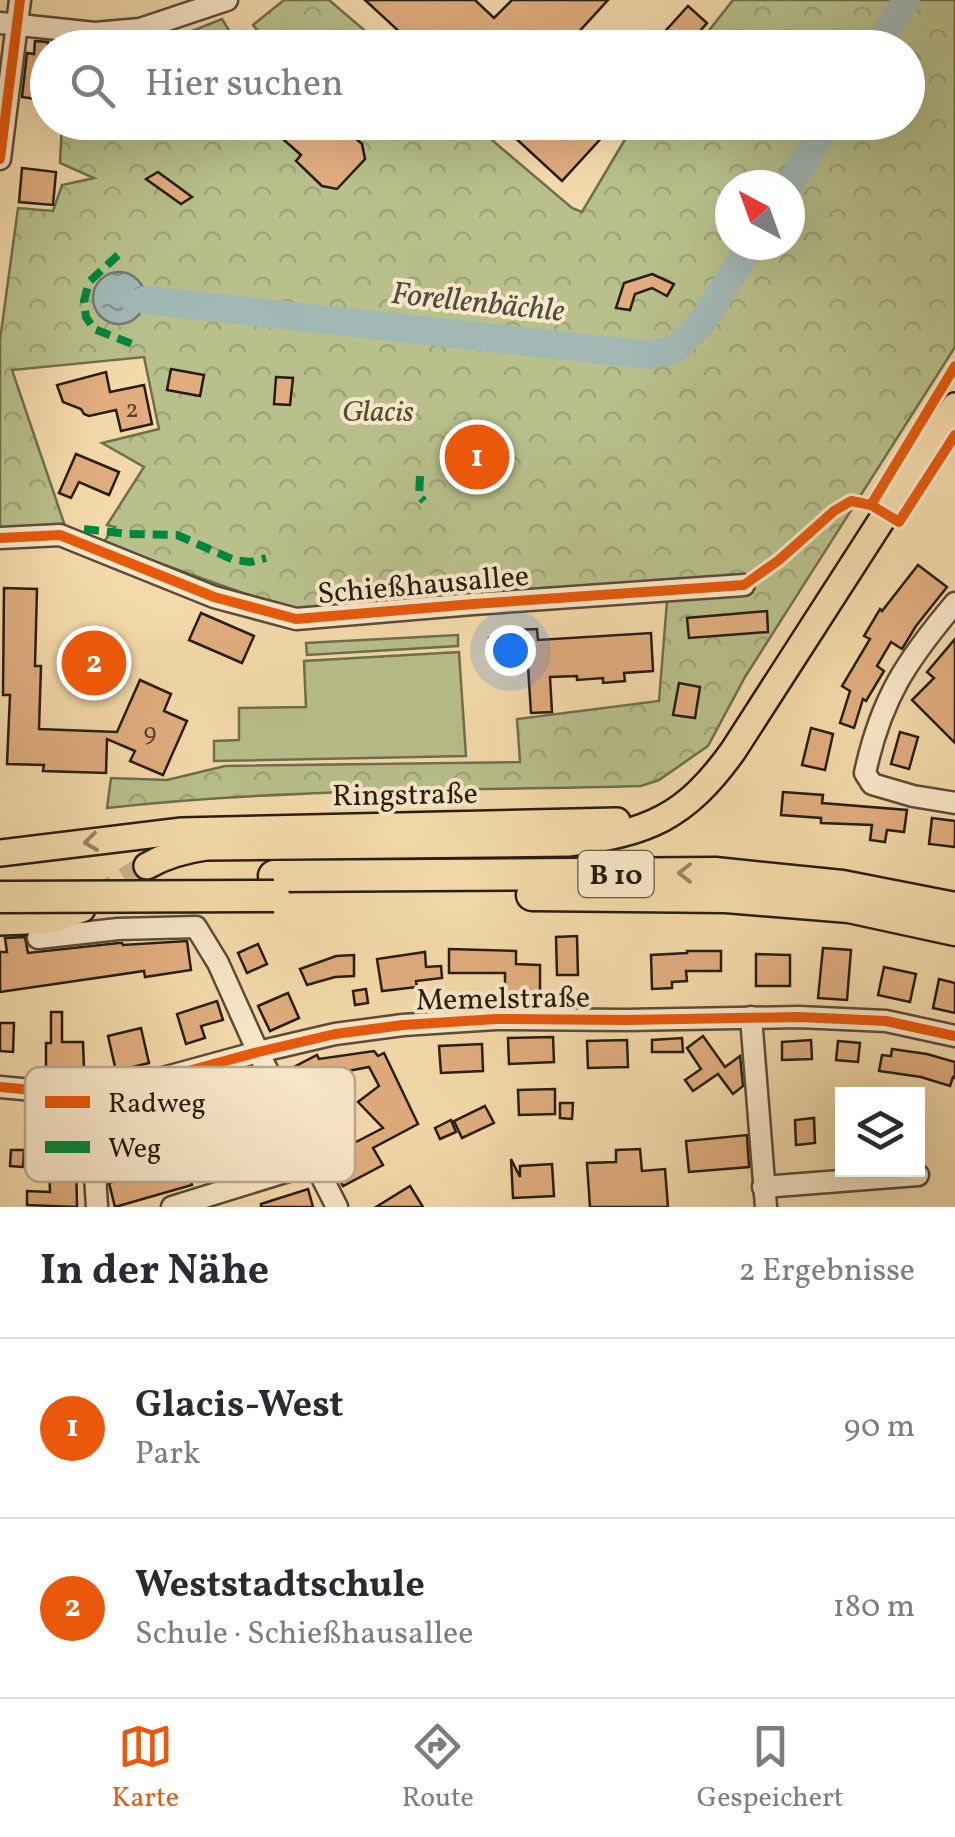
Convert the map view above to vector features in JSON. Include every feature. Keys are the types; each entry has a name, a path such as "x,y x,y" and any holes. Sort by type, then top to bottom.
{"highway":[{"name":"B 10","path":"0,898 715,873 842,886 955,908"},
{"name":"B 10","path":"0,878 397,893 726,897 849,907 955,930"}],"main road":[{"name":"Ringstraße","path":"147,866 182,850 206,847 568,843 642,829 677,810 712,778 733,751 955,406"},
{"name":"Ringstraße","path":"0,853 182,830 609,823 654,811 681,792 716,760 763,701"},
{"path":"0,922 52,920 82,909"}],"street":[{"path":"0,159 9,24 20,0"},
{"path":"129,30 227,0"},
{"path":"9,24 66,30"},
{"name":"Schießhausallee","path":"0,538 60,535 214,597 296,619 744,585"},
{"path":"955,602 920,644 886,701 865,773 872,784 955,803"},
{"path":"38,938 118,929 196,927 218,963 266,1067"},
{"path":"751,1017 765,1197 904,1177"},
{"name":"Memelstraße","path":"203,1067 335,1034 403,1024 496,1019 751,1017 886,1021 955,1036"},
{"name":"Memelstraße","path":"0,1087 25,1089"},
{"path":"95,1182 96,1207"},
{"path":"172,1207 253,1182"},
{"path":"324,1182 337,1207"}],"green space":[{"path":"284,0 329,0 364,30 257,30 253,25"},
{"name":"Glacis","path":"733,0 955,0 955,347 745,677 708,746 659,780 641,786 307,794 107,808 111,778 167,780 225,766 520,762 517,719 659,701 667,601 296,612 103,543 115,527 107,525 144,467 102,443 159,429 144,357 12,370 64,523 45,532 0,527 0,340 18,208 53,211 62,185 94,178 60,163 61,140 492,140 572,208 582,212 625,140 925,140 925,30 709,30"},
{"path":"222,19 229,30 194,30"},
{"path":"458,635 458,646 307,655 306,643"},
{"path":"459,652 466,756 214,761 214,741 239,740 239,708 306,707 304,661"}],"water":[{"path":"119,272 137,280 145,298 137,316 119,324 101,316 93,298 101,280"}],"building":[{"path":"365,0 475,0 494,18 512,0 608,0 580,30 398,30"},
{"path":"688,6 707,23 701,30 666,30"},
{"path":"27,53 30,53 30,98 22,97"},
{"path":"284,140 357,140 365,159 337,189 322,186 296,161 301,155"},
{"path":"518,140 600,140 562,181"},
{"path":"22,168 56,172 53,205 19,202"},
{"path":"158,172 192,197 181,204 146,179"},
{"path":"652,274 674,284 667,296 652,288 635,294 630,310 616,308 624,283"},
{"path":"171,369 204,375 200,396 167,390"},
{"path":"106,372 110,392 144,385 152,424 121,431 116,410 89,416 63,402 57,385"},
{"path":"276,377 293,378 290,405 274,404"},
{"path":"76,454 119,472 109,495 79,482 71,498 59,493"},
{"path":"918,565 947,587 902,649 891,642 877,666 884,671 866,701 863,699 854,728 840,723 850,691 842,686 870,639 864,636 880,609"},
{"path":"4,588 37,589 35,666 41,666 39,729 117,732 140,680 171,694 164,711 187,721 163,775 130,761 135,751 107,739 106,773 43,771 44,765 7,764 10,695 3,695"},
{"path":"767,611 768,632 689,638 687,618"},
{"path":"201,613 254,636 242,663 189,640"},
{"path":"537,629 538,640 651,633 653,671 624,673 625,681 603,683 603,678 550,677 552,712 531,713 528,666 495,668 495,658 490,659 489,638 514,637 514,630"},
{"path":"955,639 955,743 912,700 934,678 927,672"},
{"path":"679,683 700,687 695,718 673,715"},
{"path":"811,728 833,734 825,770 802,765"},
{"path":"900,732 918,737 909,769 891,764"},
{"path":"783,792 823,795 822,803 907,810 904,832 887,830 885,842 870,840 872,825 821,823 821,818 781,815"},
{"path":"932,818 955,821 955,847 929,844"},
{"path":"577,936 578,975 557,975 556,937"},
{"path":"25,937 28,953 119,943 187,941 191,970 145,977 144,971 0,992 0,952 7,952 5,938"},
{"path":"258,944 267,964 247,973 238,953"},
{"path":"823,948 851,950 847,1000 818,998"},
{"path":"449,949 516,951 516,964 540,965 540,993 505,993 505,973 449,973"},
{"path":"721,951 721,971 686,971 687,981 672,982 672,988 652,989 651,955"},
{"path":"425,952 426,967 441,966 442,978 416,981 417,987 382,991 377,959"},
{"path":"756,954 790,955 790,986 756,986"},
{"path":"354,955 354,976 307,985 300,969 336,956"},
{"path":"884,967 916,974 910,1002 878,995"},
{"path":"939,979 955,983 955,1013 933,1008"},
{"path":"366,989 368,1003 355,1005 353,991"},
{"path":"288,993 299,1018 270,1031 258,1006"},
{"path":"217,1001 223,1020 201,1026 205,1038 186,1044 177,1014"},
{"path":"51,1012 62,1012 62,1042 83,1042 84,1067 46,1067 46,1043 51,1043"},
{"path":"0,1023 14,1023 13,1052 0,1051"},
{"path":"141,1028 149,1063 115,1067 108,1036"},
{"path":"703,1036 725,1067 740,1056 743,1086 733,1094 718,1074 693,1091 685,1080 701,1069 687,1048"},
{"path":"553,1037 554,1062 509,1064 508,1038"},
{"path":"682,1038 683,1052 652,1052 652,1040"},
{"path":"627,1040 628,1067 588,1068 587,1041"},
{"path":"811,1040 812,1059 782,1060 782,1042"},
{"path":"838,1041 860,1043 858,1062 836,1060"},
{"path":"482,1044 483,1071 441,1073 439,1046"},
{"path":"892,1049 955,1062 955,1078 950,1086 879,1071 882,1055 891,1056"},
{"path":"384,1053 418,1124 373,1148 383,1165 355,1180 355,1142 383,1128 358,1102 379,1086 369,1067 294,1067 317,1055 319,1059"},
{"path":"555,1089 555,1114 519,1115 518,1090"},
{"path":"560,1103 573,1103 572,1119 560,1118"},
{"path":"485,1106 494,1123 462,1138 454,1121"},
{"path":"814,1118 815,1143 796,1145 795,1120"},
{"path":"451,1120 456,1132 440,1139 435,1128"},
{"path":"747,1135 749,1167 689,1172 686,1141"},
{"path":"640,1149 642,1171 665,1169 668,1207 590,1207 587,1163 616,1162 616,1150"},
{"path":"11,1150 24,1150 23,1167 10,1166"},
{"path":"511,1159 520,1177 520,1166 552,1164 554,1196 513,1198"},
{"path":"50,1182 76,1182 77,1207 27,1205 27,1191 50,1192"},
{"path":"191,1182 192,1185 115,1207 109,1183"},
{"path":"410,1186 423,1207 376,1207"},
{"path":"308,1189 313,1207 261,1207 261,1204"}],"waterway":[{"name":"Forellenbächle","path":"887,30 906,0"},
{"name":"Forellenbächle","path":"798,170 817,140"},
{"name":"Forellenbächle","path":"145,300 648,355 674,350 700,325 741,260"}],"tunnel":[{"path":"94,900 147,866"}],"marked path":[{"path":"118,255 89,282 84,301 86,317 94,329 135,345"},
{"path":"420,476 419,496 424,501"},
{"path":"84,529 177,535 234,560 251,562 266,558"}],"cycle path":[{"path":"0,159 20,0"},
{"path":"871,505 955,366"},
{"path":"0,538 60,535 214,597 296,619 744,585 851,501 871,505 899,522 955,435"},
{"path":"203,1067 335,1034 496,1019 799,1017 886,1021 955,1036"},
{"path":"0,1087 25,1089"}],"place":[{"name":"Glacis-West","path":"477,457"},
{"name":"Weststadtschule","path":"94,663"}]}
